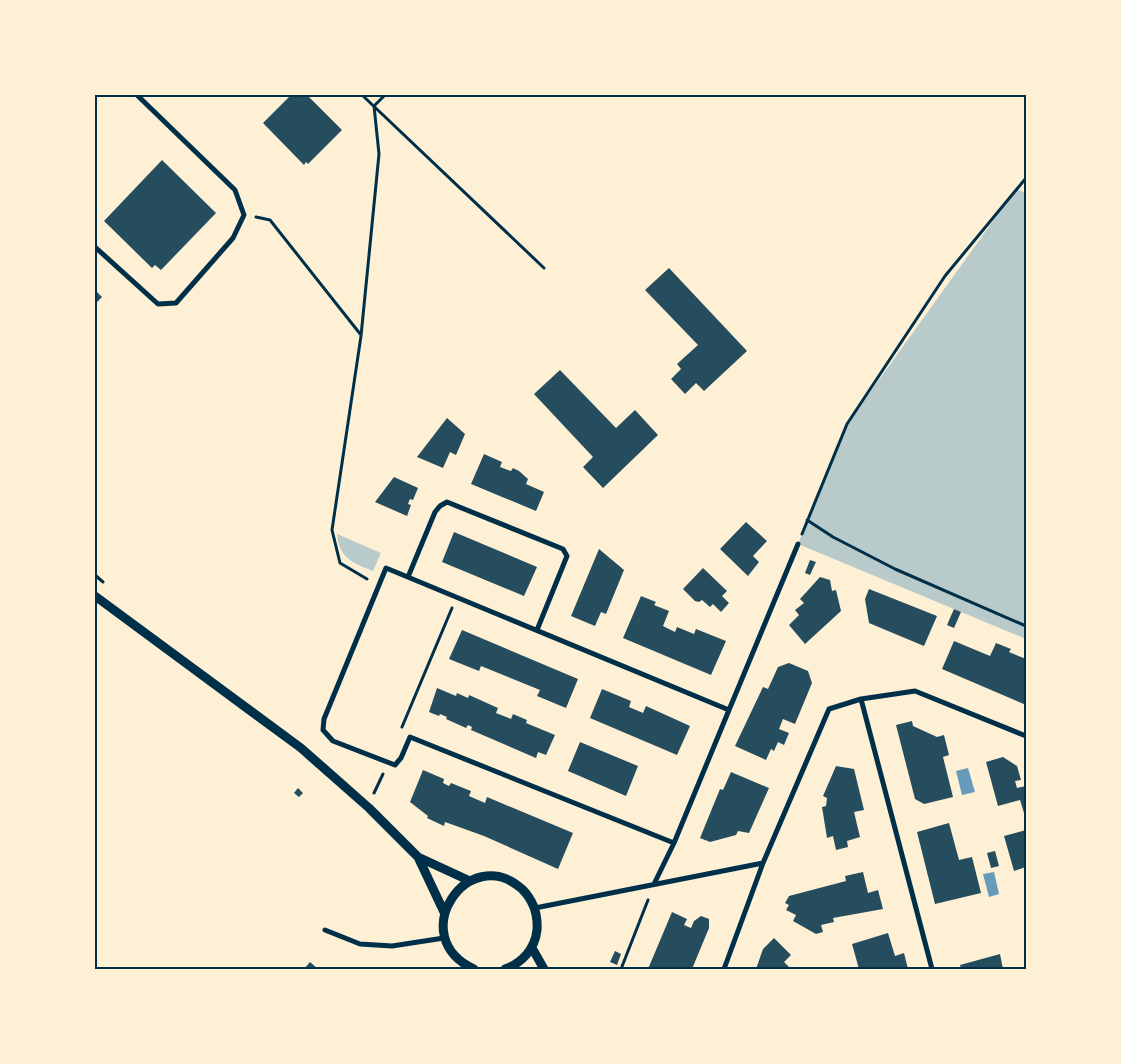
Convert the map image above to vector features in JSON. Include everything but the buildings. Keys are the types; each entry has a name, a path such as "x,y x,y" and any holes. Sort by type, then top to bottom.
{"street":[{"path":"95,247 158,304 176,303 233,238 244,215 235,190 137,95"},
{"path":"408,577 435,512 447,502 562,549 566,556 537,630"},
{"path":"654,884 674,843 798,544"},
{"path":"674,843 410,738 401,758 395,765 387,763 333,741 323,730 328,708 386,568 729,710"},
{"path":"95,596 301,748 368,808 418,857 470,881"},
{"path":"724,969 762,863 829,709 861,699 915,691 1026,736"},
{"path":"861,699 932,969"},
{"path":"418,857 444,912"},
{"path":"535,908 762,863"},
{"path":"474,969 460,962 451,951 444,938 442,925 444,912 454,894 470,881 485,877 501,878 515,884 527,894 535,908 538,922 532,948 512,968"},
{"path":"326,930 360,944 392,946 444,938"},
{"path":"532,948 544,969"}],"path":[{"path":"362,95 544,268"},
{"path":"374,106 385,95"},
{"path":"374,106 379,154 361,336 332,530 340,563 379,585"},
{"path":"798,544 847,424 945,276 1026,178"},
{"path":"244,215 270,220 361,336"},
{"path":"807,520 833,537 894,570 1026,626"},
{"path":"402,728 457,597"},
{"path":"368,808 387,763"},
{"path":"621,969 654,884"}],"shaded area":[{"path":"1016,189 1026,193 1026,639 798,544 848,423"},
{"path":"337,534 381,553 373,571 353,562 344,554 338,542"}],"water":[{"path":"968,768 975,792 962,795 956,771"},
{"path":"994,872 999,894 989,897 983,874"}]}
